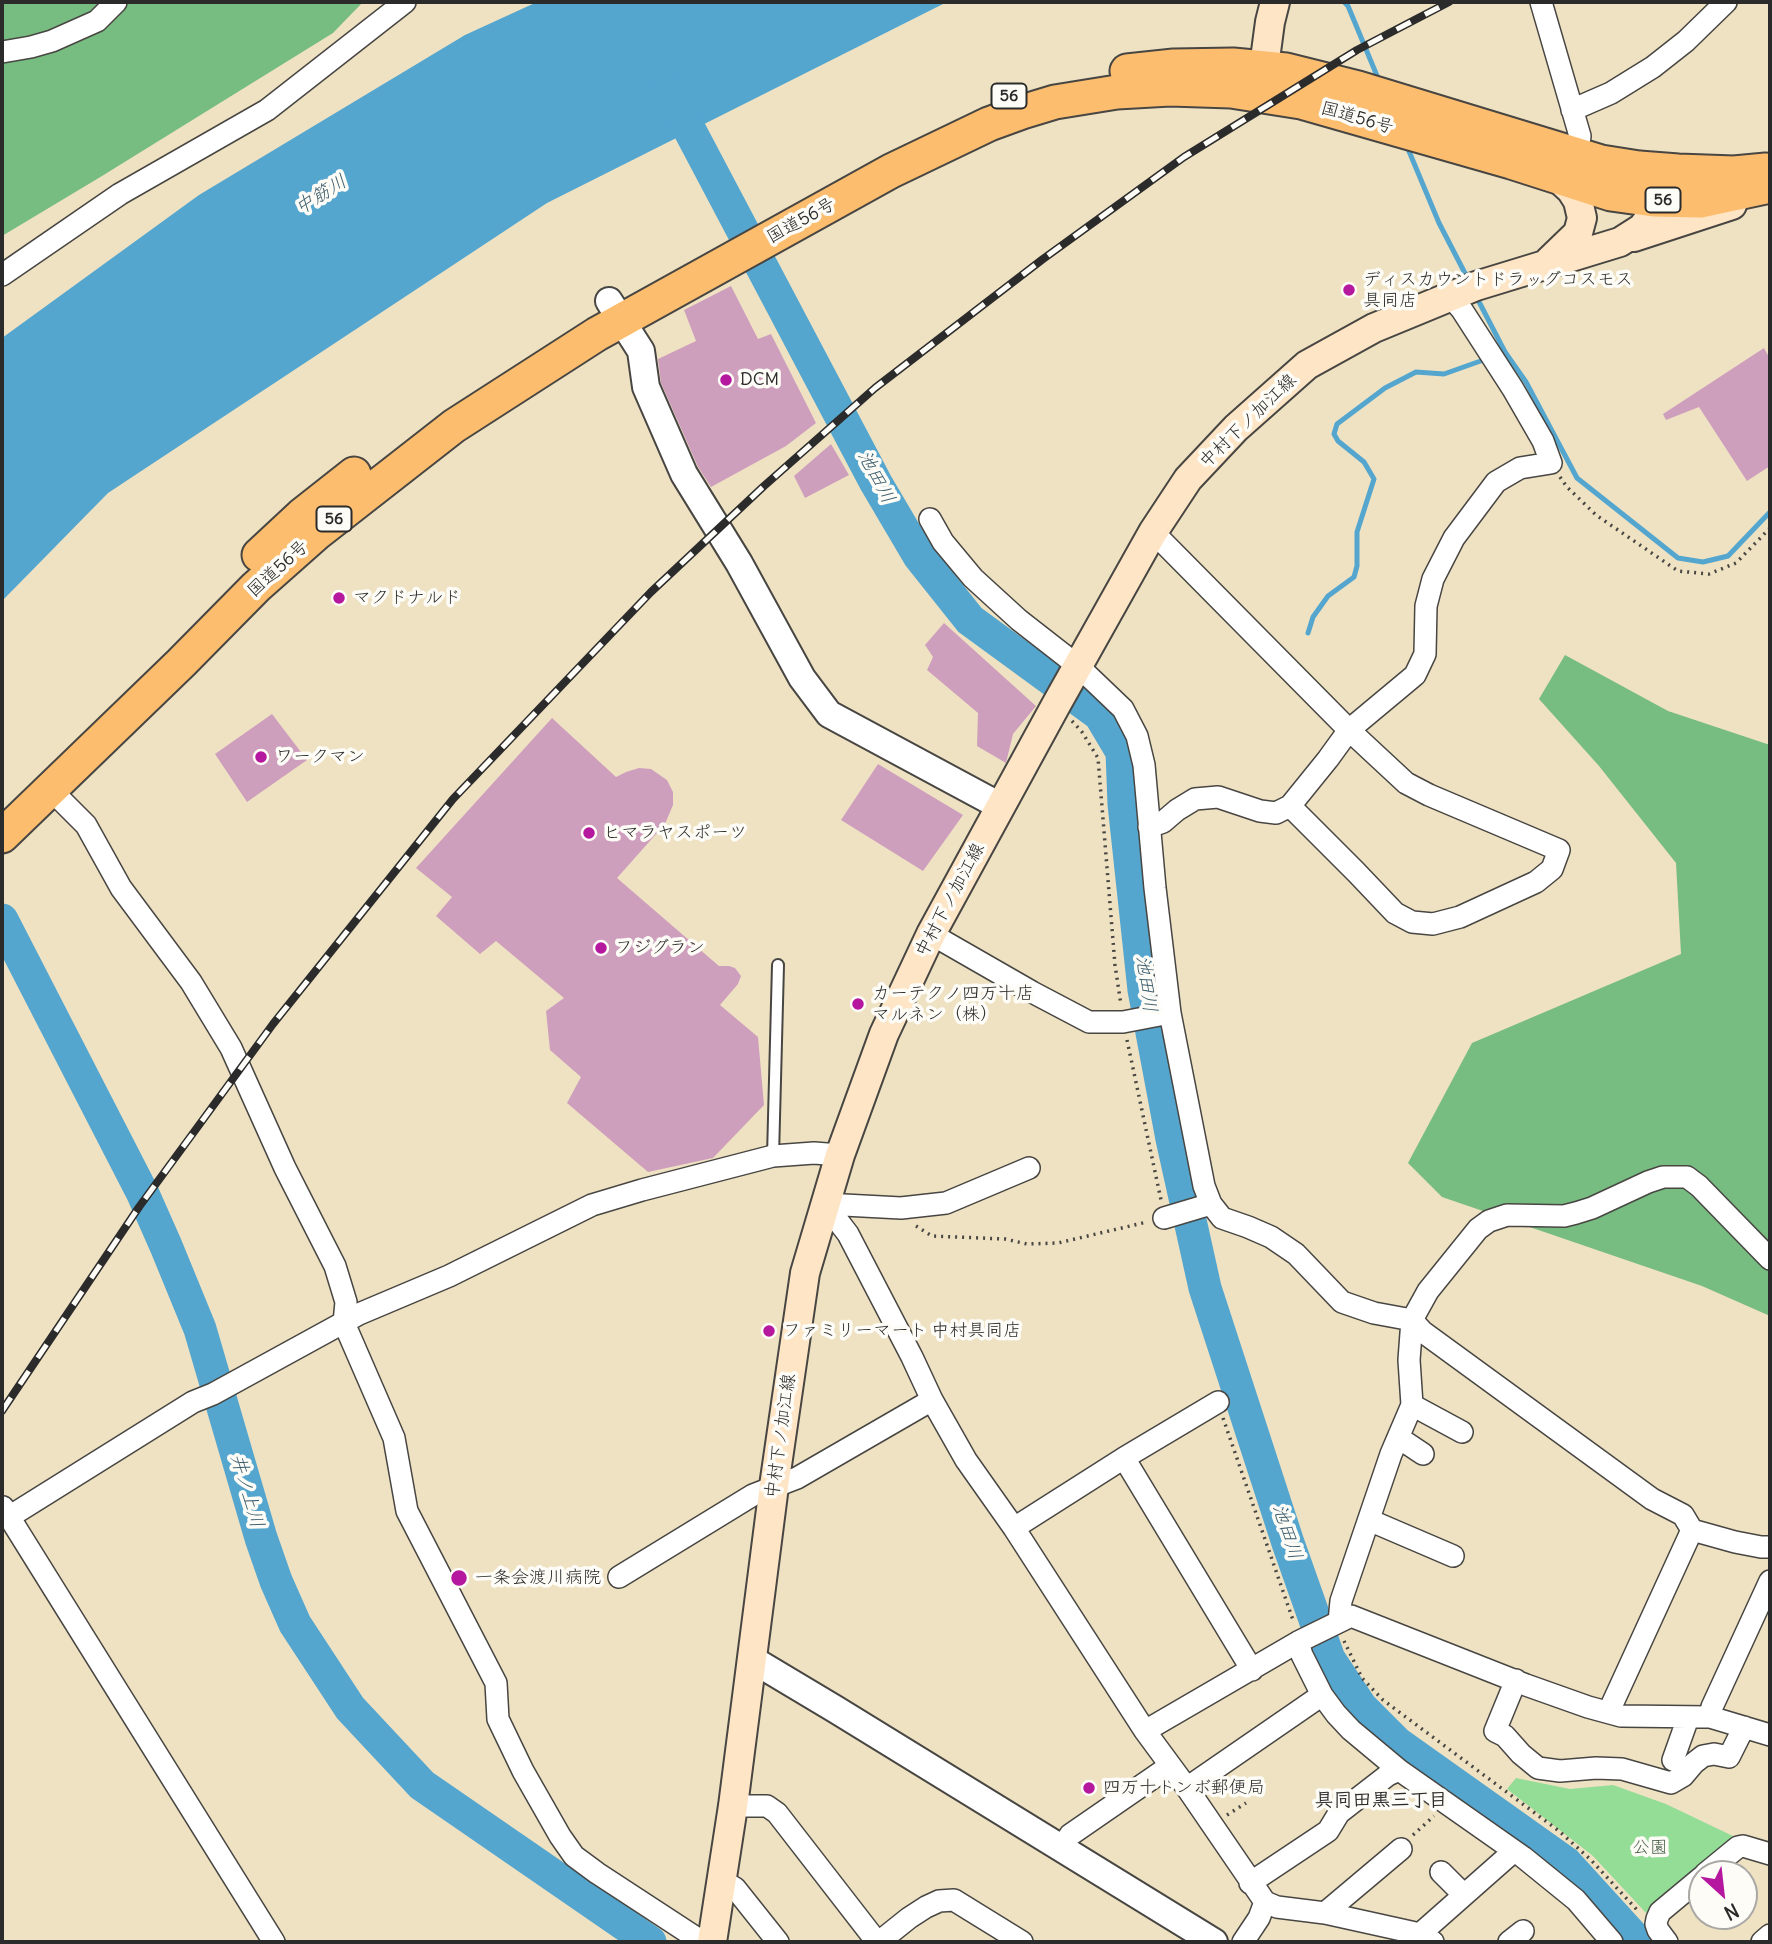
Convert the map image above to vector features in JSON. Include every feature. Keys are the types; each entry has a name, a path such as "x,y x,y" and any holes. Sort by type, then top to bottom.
{"highway":[{"name":"国道56号","path":"2,811 232,581 302,515 434,414 516,356 615,311 783,220 989,124 1055,102 1117,92 1170,89 1231,91 1261,82 1301,102 1511,162 1734,173 1770,170"},
{"name":"国道56号","path":"1578,165 1611,194 1654,200 1700,201 1770,188"},
{"name":"国道56号","path":"2,836 256,587 317,533 454,426 531,374 615,311"}],"main road":[{"path":"1261,82 1275,2"},
{"path":"1578,165 1645,188 1654,200"},
{"name":"中村下ノ加江線","path":"1547,263 1578,233 1582,218 1578,201 1571,190 1578,165"},
{"name":"中村下ノ加江線","path":"1547,263 1631,217 1654,200 1698,182 1734,173"},
{"name":"中村下ノ加江線","path":"712,1942 723,1881 774,1486 805,1273 825,1203 884,1034 931,934 1153,532 1188,479 1236,428 1307,365 1374,328 1450,296 1620,242 1770,188"},
{"name":"中村下ノ加江線","path":"1620,242 1642,228 1652,215 1654,200"}],"street":[{"path":"2,52 52,41 97,21 116,2"},
{"path":"2,275 120,194 267,110 405,2"},
{"path":"1541,2 1580,136 1578,165"},
{"path":"1572,110 1611,93 1653,67 1686,41 1726,2"},
{"path":"1150,827 1163,822 1195,799 1218,797 1260,811 1276,813 1290,806 1349,730 1415,675 1425,654 1426,606 1433,579 1454,538 1496,482 1520,468 1551,463 1543,440 1513,389 1450,296"},
{"path":"615,311 641,351 646,387 684,474 739,563 802,678 829,714 1000,806"},
{"path":"930,519 943,542 973,578 1123,709 1137,736 1144,765 1170,1013 1203,1186 1211,1204 1222,1218 1271,1237 1296,1254 1342,1302 1374,1313 1412,1320 1423,1332 1652,1499 1683,1515 1692,1530 1735,1542 1770,1547"},
{"path":"1153,532 1349,730 1406,783 1559,850 1552,869 1536,882 1460,917 1433,923 1412,922 1395,913 1290,806"},
{"path":"51,790 86,825 121,888 191,982 231,1048 285,1168 335,1266 346,1303 344,1323 394,1438 407,1511 496,1683 498,1719 523,1771 560,1836 573,1856 597,1873 698,1939 712,1942"},
{"path":"931,934 1089,1022 1123,1022 1170,1013"},
{"path":"274,1942 6,1516 193,1402 359,1314 449,1276 593,1205 773,1156 814,1153 841,1156"},
{"path":"825,1203 901,1208 946,1203 1029,1168"},
{"path":"1339,1622 1341,1601 1368,1520 1412,1405 1409,1360 1412,1320 1428,1291 1478,1229 1489,1221 1507,1215 1564,1216 1592,1208 1663,1177 1687,1177 1770,1259"},
{"path":"825,1203 848,1234 966,1460 1014,1528 1145,1731 1265,1902 1277,1908 1325,1913 1426,1938 1464,1895 1514,1851"},
{"path":"1164,1218 1211,1204"},
{"path":"619,1577 753,1495 797,1478 932,1399"},
{"path":"1014,1528 1218,1402"},
{"path":"1412,1405 1462,1432"},
{"path":"1399,1438 1423,1454"},
{"path":"1124,1458 1251,1670"},
{"path":"1368,1520 1453,1556"},
{"path":"1609,1711 1692,1530"},
{"path":"1710,1717 1712,1707 1770,1581"},
{"path":"1145,1731 1298,1642 1351,1616 1588,1707 1622,1716 1710,1717 1770,1735"},
{"path":"1298,1642 1301,1655 1322,1695 1351,1730 1399,1770 1514,1851 1576,1900 1612,1942"},
{"path":"752,1660 1214,1942"},
{"path":"1516,1680 1495,1731 1505,1735 1521,1754 1538,1768 1560,1771 1622,1769 1671,1783 1683,1776 1703,1756 1729,1756 1744,1727"},
{"path":"1187,1788 1322,1695"},
{"path":"1673,1760 1688,1718"},
{"path":"1061,1849 1070,1835 1170,1766"},
{"path":"1250,1884 1328,1831 1339,1813 1388,1775 1399,1770"},
{"path":"733,1806 767,1806 776,1813 878,1942 926,1907 939,1901 954,1900 1022,1942"},
{"path":"1722,1860 1743,1846 1770,1854"},
{"path":"1325,1913 1401,1849"},
{"path":"1441,1872 1464,1895"},
{"path":"723,1881 735,1888 778,1942"},
{"path":"1667,1942 1658,1930 1656,1921 1660,1912 1688,1888"},
{"path":"1243,1942 1265,1902"},
{"path":"1762,1942 1770,1935"}],"lane":[{"path":"773,1156 778,965"}],"path":[{"path":"1551,463 1567,487 1596,514 1678,571 1709,574 1736,563 1770,528"},
{"path":"901,1208 918,1228 932,1236 1005,1239 1027,1244 1058,1243 1164,1218 1123,1022 1115,965 1098,758 1058,701"},
{"path":"1218,1402 1295,1625 1298,1642"},
{"path":"1339,1622 1340,1632 1362,1678 1383,1700 1559,1831 1591,1860 1644,1917 1656,1921"},
{"path":"1401,1849 1401,1846 1448,1804"}],"green space":[{"path":"2,2 363,2 333,33 2,236"},
{"path":"1565,655 1668,711 1770,745 1770,1316 1702,1286 1442,1197 1408,1163 1472,1043 1681,954 1676,863 1599,766 1539,699"},
{"name":"公園","path":"1516,1778 1570,1789 1613,1785 1666,1804 1735,1837 1708,1860 1688,1860 1688,1877 1646,1913 1593,1856 1507,1789"}],"water":[{"name":"中筋川","path":"537,2 947,2 547,203 108,493 2,601 2,338 199,195 465,35"}],"building":[{"name":"DCM","path":"731,286 758,339 771,334 816,423 786,446 711,487 698,467 661,383 658,359 696,341 684,310"},
{"path":"1764,348 1770,359 1770,466 1747,481 1699,407 1666,420 1663,414"},
{"path":"831,444 849,475 805,498 794,476"},
{"path":"944,623 1036,706 1013,734 1006,763 977,746 978,713 927,670 933,657 925,645"},
{"name":"ワークマン","path":"272,714 307,760 247,802 215,754"},
{"name":"フジグラン","path":"552,718 616,777 639,768 651,769 667,780 673,792 673,805 665,824 617,878 719,966 735,968 741,976 738,984 720,1005 758,1037 764,1105 713,1158 648,1172 567,1103 581,1077 550,1050 546,1011 564,998 496,941 480,954 436,916 452,897 416,868"},
{"path":"878,764 963,815 923,871 841,820"}],"waterway":[{"path":"1344,2 1380,83"},
{"name":"池田川","path":"669,91 876,483 919,556 970,620 1100,715 1122,752 1124,804 1144,990 1172,1139 1205,1288 1288,1543 1329,1659 1361,1707 1397,1743 1566,1863 1638,1942"},
{"path":"1406,144 1439,223 1469,281"},
{"path":"1476,296 1577,478 1678,558 1703,562 1728,556 1770,512"},
{"path":"1308,633 1313,617 1328,596 1354,577 1357,566 1357,532 1374,479 1364,462 1338,441 1334,434 1337,424 1385,388 1416,372 1444,374 1489,358"},
{"name":"井ノ上川","path":"2,920 143,1194 166,1246 200,1329 261,1538 295,1624 350,1708 422,1785 650,1942"}],"railway":[{"path":"2,1411 139,1207 273,1024 453,799 651,592 764,486 875,388 1043,259 1184,157 1357,50 1449,2"}],"place":[{"name":"ディスカウントドラッグコスモス 具同店","path":"1349,290"},
{"name":"DCM","path":"726,380"},
{"name":"マクドナルド","path":"339,598"},
{"name":"ワークマン","path":"261,757"},
{"name":"ヒマラヤスポーツ","path":"589,833"},
{"name":"フジグラン","path":"601,948"},
{"name":"カーテクノ四万十店 マルネン（株）","path":"858,1004"},
{"name":"ファミリーマート 中村具同店","path":"769,1331"},
{"name":"一条会渡川病院","path":"459,1578"},
{"name":"四万十トンボ郵便局","path":"1089,1788"}],"district":[{"name":"具同田黒三丁目","path":"1381,1801"}]}
